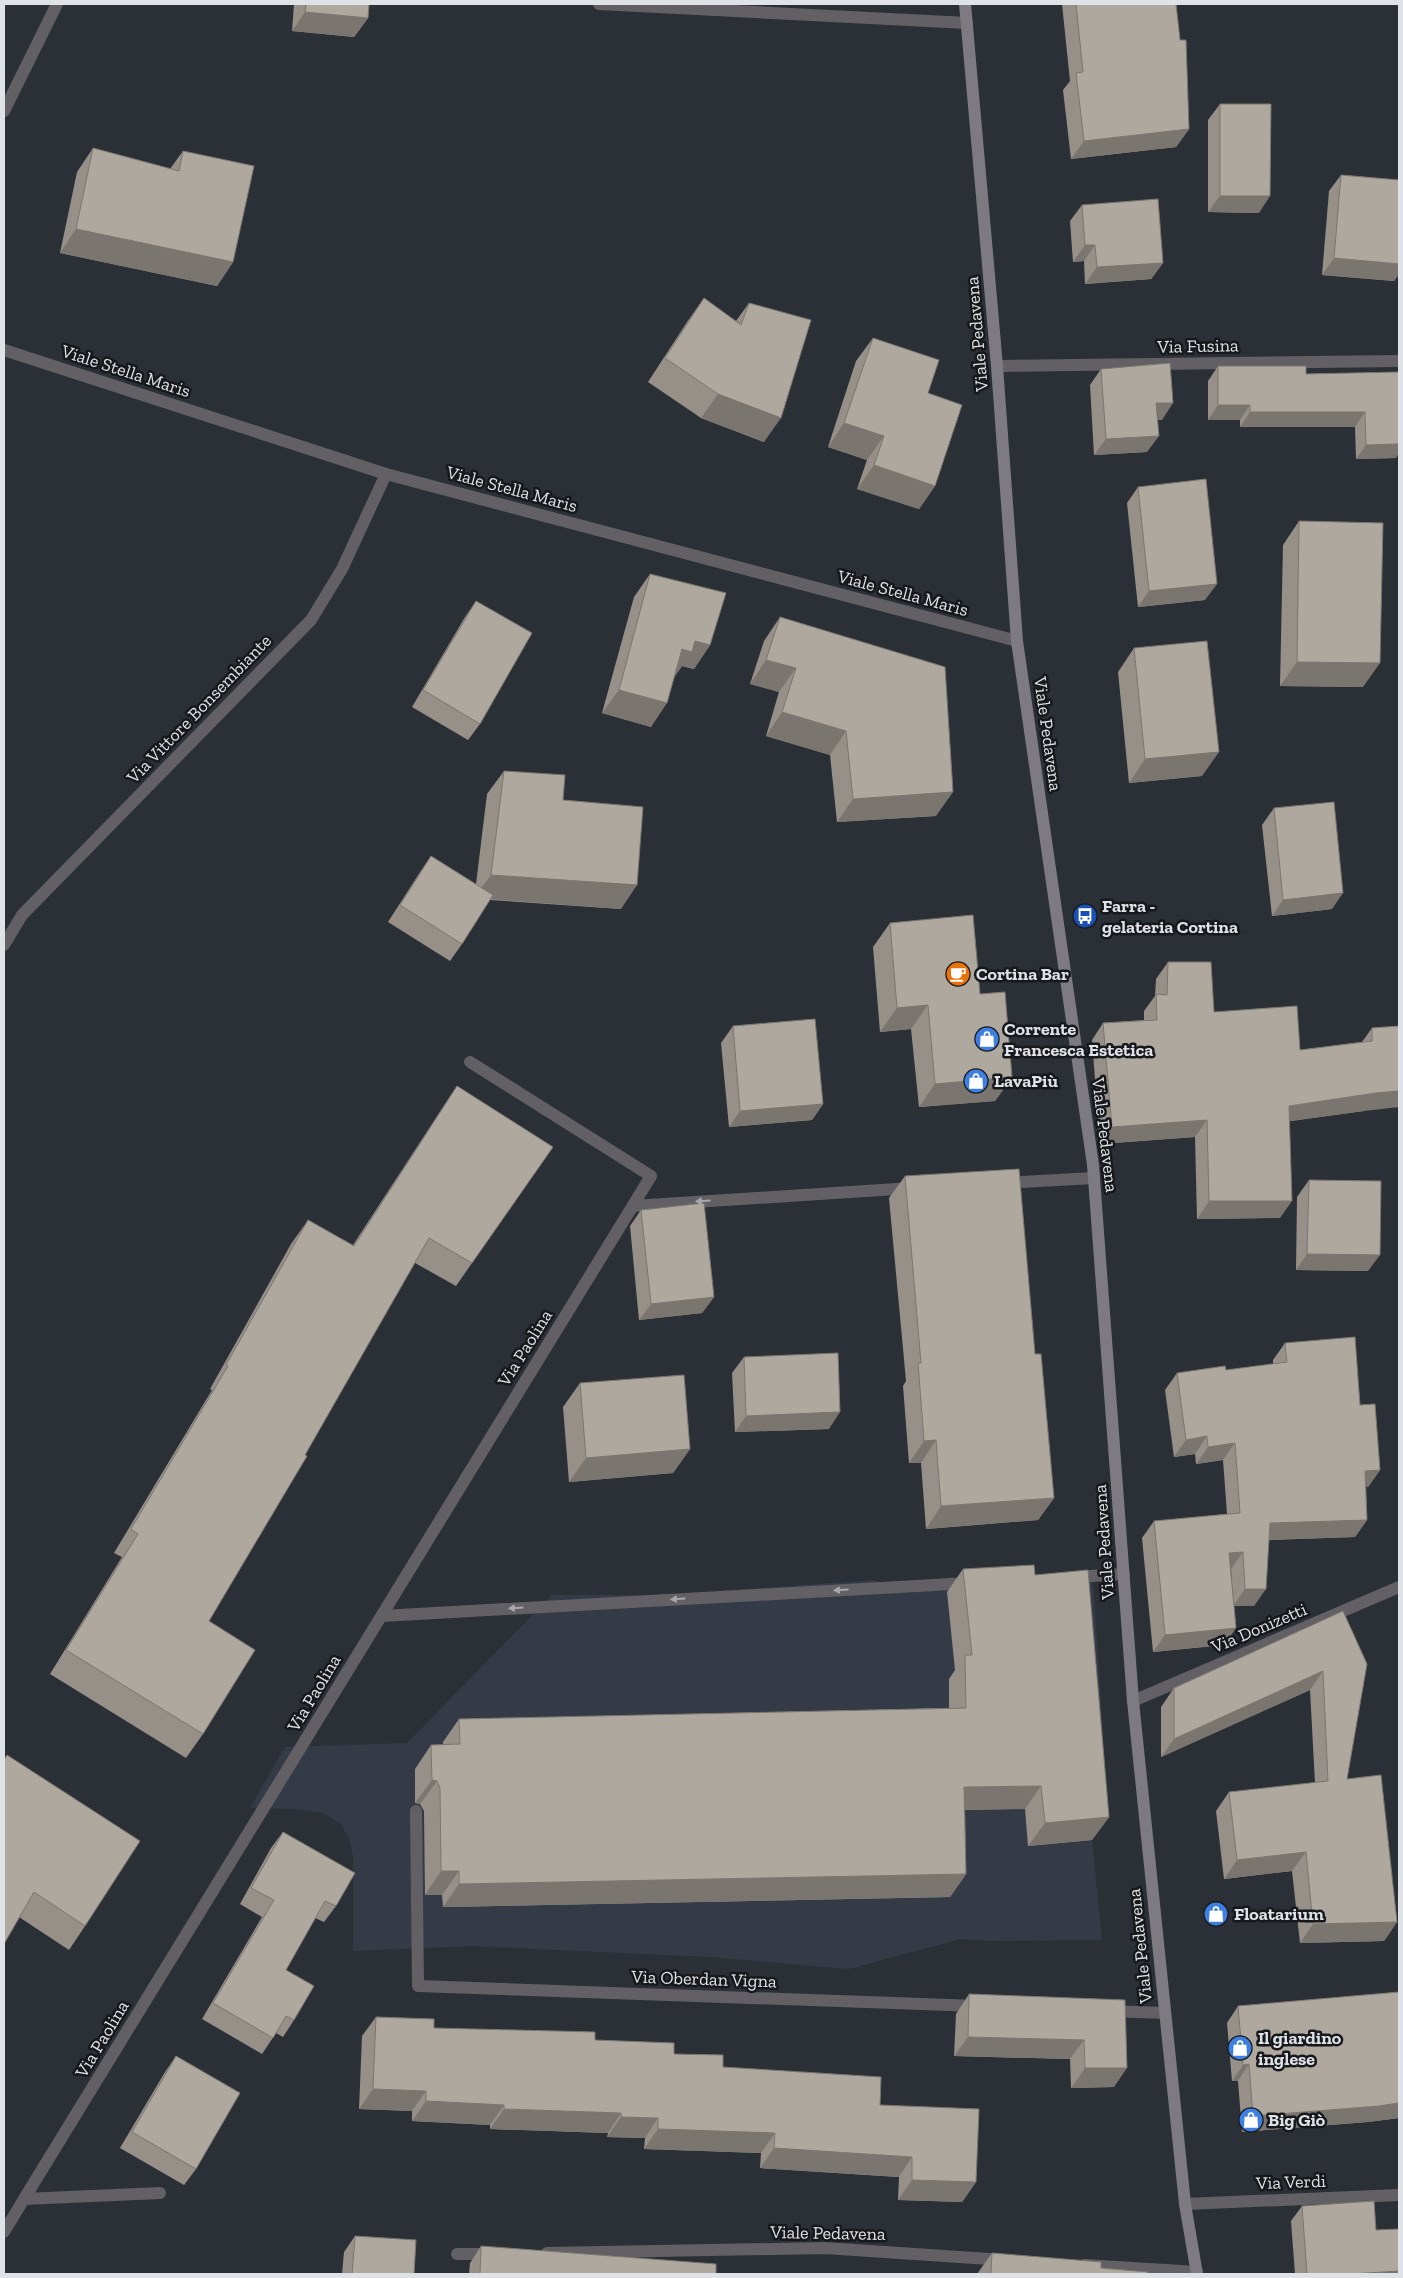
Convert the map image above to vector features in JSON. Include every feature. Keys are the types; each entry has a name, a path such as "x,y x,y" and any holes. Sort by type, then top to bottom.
{"main road":[{"name":"Viale Pedavena","path":"965,4 997,366 1017,641 1094,1178 1133,1701 1185,2204 1197,2273"}],"street":[{"path":"4,111 58,4"},
{"path":"599,4 967,22"},
{"name":"Viale Stella Maris","path":"4,350 386,474 1017,641"},
{"name":"Via Fusina","path":"997,366 1399,361"},
{"name":"Via Vittore Bonsembiante","path":"4,945 22,915 311,620 342,569 386,474"},
{"name":"Via Paolina","path":"4,2232 651,1176 470,1062"},
{"path":"986,1184 1094,1178"},
{"path":"633,1206 752,1197 928,1188"},
{"path":"1065,1578 1124,1574"},
{"path":"382,1616 977,1582"},
{"name":"Via Donizetti","path":"1133,1701 1399,1587"},
{"name":"Via Oberdan Vigna","path":"416,1811 418,1986 986,2007"},
{"path":"1095,2010 1165,2013"},
{"path":"24,2199 160,2193"},
{"name":"Via Verdi","path":"1185,2204 1399,2195"},
{"name":"Viale Pedavena","path":"537,2253 825,2248 1021,2260"},
{"path":"457,2254 507,2253"},
{"name":"Viale Pedavena","path":"1070,2264 1197,2273"}],"shaded area":[{"path":"1093,1579 1108,1812 1092,1840 1102,1940 987,1941 961,1939 849,1969 709,1957 471,1946 353,1951 353,1856 349,1839 341,1824 323,1813 297,1809 250,1808 285,1747 407,1743 552,1595 667,1595 873,1580 889,1587 947,1591"}],"building":[{"path":"306,4 369,4 368,18 305,12"},
{"path":"1076,4 1176,4 1180,40 1186,40 1189,129 1084,141 1076,73 1083,72"},
{"path":"1220,104 1271,104 1270,196 1220,196"},
{"path":"93,148 179,171 183,151 254,166 233,262 76,229"},
{"path":"1341,175 1399,180 1399,264 1334,258"},
{"path":"1158,199 1163,263 1097,267 1095,245 1085,245 1082,205"},
{"path":"704,298 741,325 749,303 811,320 781,418 718,394 665,358"},
{"path":"873,338 939,360 928,393 962,405 935,486 874,465 884,436 844,423"},
{"path":"1170,363 1173,403 1156,403 1159,436 1106,439 1101,369"},
{"path":"1218,366 1306,366 1306,374 1399,372 1399,444 1366,445 1365,412 1250,412 1250,405 1218,405"},
{"path":"1206,479 1217,584 1149,591 1138,487"},
{"path":"1299,521 1383,523 1380,663 1297,662"},
{"path":"650,574 726,593 710,645 695,641 692,652 682,649 667,703 619,690"},
{"path":"476,601 532,633 480,724 423,690"},
{"path":"780,617 945,667 953,792 853,799 846,731 782,712 796,668 766,660"},
{"path":"1207,641 1219,752 1145,759 1134,648"},
{"path":"504,771 565,775 563,800 643,807 637,885 491,875"},
{"path":"1334,802 1343,893 1283,900 1274,808"},
{"path":"431,856 493,895 462,944 400,905"},
{"path":"973,915 980,994 1005,992 1012,1077 935,1084 928,1005 897,1008 890,923"},
{"path":"1168,962 1211,962 1214,1012 1297,1006 1300,1050 1372,1041 1372,1028 1399,1026 1399,1091 1289,1106 1292,1201 1209,1201 1207,1120 1112,1127 1103,1023 1157,1020 1156,994 1167,995"},
{"path":"815,1019 823,1104 740,1111 733,1026"},
{"path":"457,1086 553,1147 472,1263 429,1238 305,1455 307,1456 209,1621 255,1650 203,1734 66,1650 138,1534 131,1529 228,1366 226,1365 308,1220 354,1246"},
{"path":"1019,1169 1035,1354 1041,1354 1054,1498 941,1506 936,1440 924,1441 918,1363 921,1363 905,1176"},
{"path":"1309,1180 1381,1181 1380,1255 1307,1254"},
{"path":"704,1203 714,1297 651,1304 641,1210"},
{"path":"1355,1337 1360,1405 1375,1404 1380,1470 1365,1471 1367,1520 1270,1523 1266,1589 1245,1589 1243,1552 1229,1553 1236,1628 1165,1635 1154,1521 1240,1513 1235,1443 1208,1447 1207,1436 1186,1440 1177,1373 1225,1366 1226,1370 1287,1362 1285,1343"},
{"path":"838,1353 840,1412 746,1416 744,1357"},
{"path":"684,1375 690,1449 586,1458 580,1383"},
{"path":"1034,1565 1035,1575 1088,1570 1109,1817 1045,1823 1041,1786 964,1787 966,1874 459,1884 459,1871 441,1871 440,1788 437,1781 432,1780 431,1745 460,1744 459,1719 966,1708 965,1655 972,1655 963,1569"},
{"path":"1343,1611 1367,1664 1347,1779 1381,1775 1397,1922 1313,1924 1306,1852 1237,1860 1229,1792 1328,1781 1323,1671 1174,1739 1174,1688"},
{"path":"7,1755 140,1841 85,1926 34,1892 4,1944 4,1760"},
{"path":"283,1832 355,1873 336,1906 325,1901 286,1970 314,1986 294,2020 286,2016 273,2038 213,2003 274,1900 251,1888"},
{"path":"1399,1992 1399,2103 1253,2116 1249,2064 1243,2065 1238,2006"},
{"path":"969,1994 1125,2000 1127,2068 1085,2068 1084,2040 968,2037"},
{"path":"376,2017 434,2019 434,2028 595,2032 595,2040 674,2043 674,2054 723,2055 723,2067 881,2077 880,2105 979,2109 976,2182 912,2180 912,2157 774,2148 775,2133 658,2129 658,2118 621,2117 621,2113 504,2109 504,2105 426,2101 426,2091 373,2089"},
{"path":"176,2056 240,2093 196,2169 132,2132"},
{"path":"1374,2201 1376,2230 1399,2229 1399,2271 1307,2274 1302,2206"},
{"path":"355,2236 416,2240 414,2274 352,2274"},
{"path":"481,2246 716,2264 716,2274 480,2274"},
{"path":"992,2253 1101,2262 1101,2268 1148,2272 1147,2274 991,2274"}],"place":[{"name":"Farra - gelateria Cortina","path":"1085,916"},
{"name":"Cortina Bar","path":"958,974"},
{"name":"Corrente Francesca Estetica","path":"987,1039"},
{"name":"LavaPiù","path":"976,1081"},
{"name":"Floatarium","path":"1216,1914"},
{"name":"Il giardino inglese","path":"1240,2048"},
{"name":"Big Giò","path":"1251,2120"}]}
